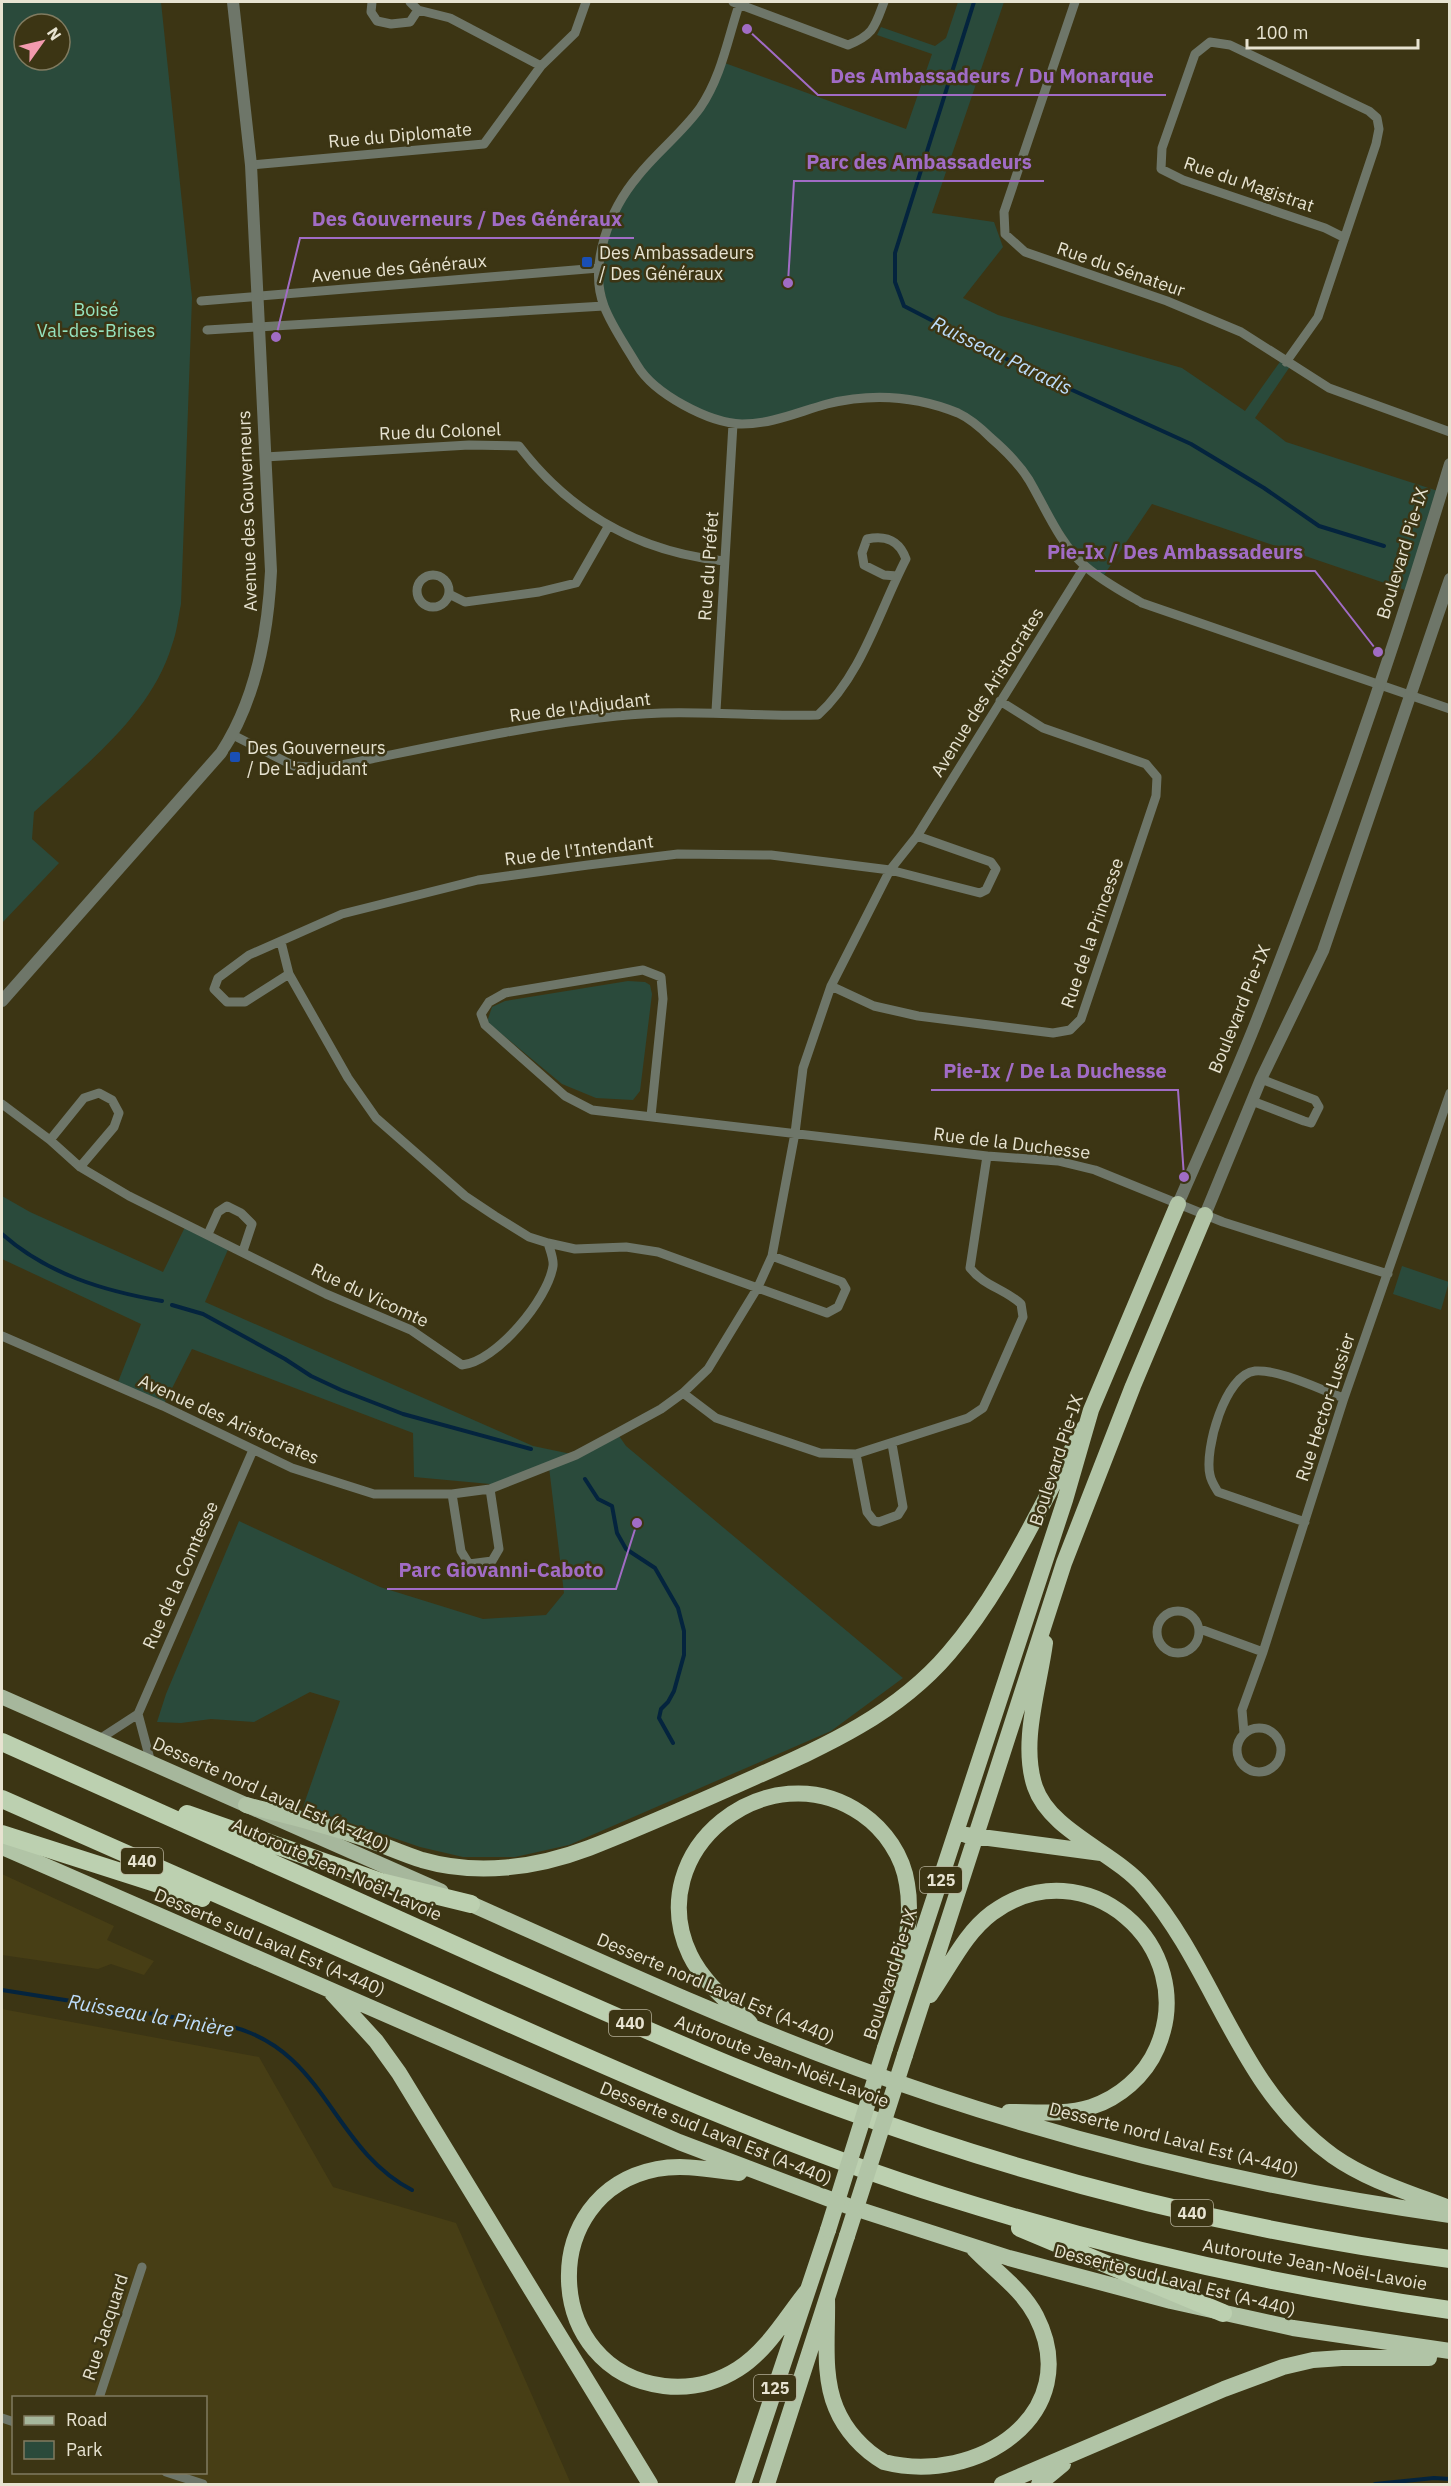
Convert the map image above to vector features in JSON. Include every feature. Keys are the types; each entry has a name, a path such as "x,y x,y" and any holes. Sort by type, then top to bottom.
{"highway":[{"name":"Boulevard Pie-IX","path":"743,2484 1065,1500 1084,1428 1178,1204"},
{"path":"767,2484 1049,1606 1092,1488 1205,1215"},
{"path":"1134,1306 1150,1306 1160,1321"},
{"path":"246,1805 357,1835 434,1863 470,1868 516,1867 557,1859 589,1848 803,1756 851,1732 892,1706 949,1653 989,1597 1084,1428"},
{"path":"1049,1606 1030,1742 1031,1772 1037,1794 1045,1807 1132,1875 1155,1902 1256,2073 1301,2129 1333,2156 1353,2168 1449,2209"},
{"name":"Autoroute Jean-Noël-Lavoie","path":"2,1742 687,2048 874,2120 1012,2165 1172,2208 1309,2237 1449,2259"},
{"path":"84,1778 381,1882 471,1904"},
{"path":"756,2029 704,1977 690,1954 681,1917 683,1882 697,1848 724,1818 764,1798 802,1792 834,1798 865,1816 890,1841 902,1866 908,1890 908,1921 887,2043"},
{"name":"Autoroute Jean-Noël-Lavoie","path":"2,1799 698,2105 800,2146 944,2196 1085,2237 1285,2283 1449,2310"},
{"path":"955,1833 1102,1853"},
{"path":"2,1834 283,1923"},
{"name":"Desserte sud Laval Est (A-440)","path":"2,1847 332,1993 364,2003 624,2119 761,2175 972,2247 1106,2285 1310,2331 1449,2351"},
{"path":"921,2008 973,1930 1002,1906 1028,1895 1059,1890 1098,1899 1133,1922 1149,1942 1164,1976 1167,2011 1154,2056 1137,2077 1112,2097 1081,2109 990,2113"},
{"name":"Desserte nord Laval Est (A-440)","path":"471,1904 756,2029 870,2073 990,2113 1099,2144 1255,2181 1449,2215"},
{"path":"332,1993 376,2041 399,2073 650,2484"},
{"path":"761,2175 672,2168 637,2175 611,2190 586,2217 570,2254 568,2285 577,2320 601,2355 622,2371 649,2383 688,2387 718,2379 747,2363 807,2291"},
{"path":"944,2196 1223,2313"},
{"path":"827,2300 831,2390 840,2417 856,2440 877,2458 908,2473 936,2477 972,2472 1005,2454 1029,2429 1045,2395 1048,2367 1043,2336 1032,2310 1015,2288 972,2247"},
{"path":"1002,2484 1231,2386 1296,2363 1349,2357 1449,2359"},
{"path":"1039,2484 1075,2453"}],"main road":[{"name":"Desserte nord Laval Est (A-440)","path":"2,1697 471,1904"}],"street":[{"name":"Avenue des Gouverneurs","path":"2,1000 195,784 233,735 250,691 268,621 271,571 251,165 233,2"},
{"path":"372,2 371,12 377,21 391,24 410,21 418,10"},
{"path":"410,2 418,10 450,18 541,66"},
{"name":"Rue du Diplomate","path":"251,165 484,144 541,66 575,33 586,2"},
{"path":"884,2 874,30 864,39 848,45 737,2 717,77 700,107 637,177 618,206 604,239 599,268 604,306 642,373 670,397 696,412 733,424 790,417 853,398 900,397 957,413 973,421 1005,450 1027,477 1058,531 1084,566 1142,603 1449,709"},
{"name":"Rue du Sénateur","path":"1075,2 1004,212 1005,234 1025,252 1167,301 1241,332 1329,388 1449,432"},
{"name":"Rue du Magistrat","path":"1287,362 1318,317 1376,144 1379,129 1377,118 1369,111 1230,45 1210,42 1195,54 1162,148 1161,169 1183,180 1324,228 1343,237"},
{"name":"Avenue des Généraux","path":"201,301 599,268"},
{"path":"207,330 604,306"},
{"name":"Rue du Préfet","path":"716,711 733,424"},
{"name":"Rue du Colonel","path":"265,457 469,445 519,446 530,460 581,509 608,527 639,540 692,557 724,561"},
{"name":"Boulevard Pie-IX","path":"1178,1204 1255,1026 1380,686 1449,464"},
{"path":"449,594 465,602 539,592 576,583 608,527"},
{"name":"Rue de l'Adjudant","path":"233,735 294,766 326,768 535,728 608,717 716,711 818,715 831,702 856,664 906,559 902,548 881,536 867,539 862,553 864,564 884,575 897,576"},
{"name":"Avenue des Aristocrates","path":"2,1336 163,1407 292,1468 374,1494 452,1494 490,1489 576,1455 661,1409 683,1393 708,1369 758,1287 772,1256 795,1133 802,1068 831,986 890,870 918,836 1084,566"},
{"path":"1205,1215 1261,1079 1323,951 1449,579"},
{"name":"Rue de la Princesse","path":"831,986 874,1006 918,1017 1053,1033 1070,1030 1081,1019 1156,796 1157,777 1146,764 1043,728 1000,701"},
{"path":"890,870 980,893 986,890 996,869 991,862 918,836"},
{"name":"Rue de l'Intendant","path":"289,974 245,1002 227,1002 214,989 218,978 249,955 342,914 478,880 678,854 771,855 890,870"},
{"path":"281,942 289,974 348,1078 376,1118 465,1196 530,1237 548,1243 575,1249 626,1247 658,1252 827,1313 838,1307 846,1289 842,1282 772,1256"},
{"name":"Rue de la Duchesse","path":"651,1116 663,999 661,978 643,970 505,993 489,1002 481,1014 485,1025 565,1096 592,1110 1083,1166 1119,1178 1205,1215 1388,1274"},
{"path":"1252,1101 1311,1123 1315,1117 1318,1107 1314,1100 1261,1079"},
{"path":"50,1140 84,1098 99,1093 112,1100 119,1113 114,1127 80,1167"},
{"name":"Rue Hector-Lussier","path":"1244,1733 1258,1727 1273,1731 1278,1737 1282,1752 1275,1766 1269,1770 1255,1772 1243,1765 1239,1759 1237,1746 1244,1733 1242,1710 1263,1652 1344,1398 1449,1093"},
{"name":"Rue du Vicomte","path":"2,1104 50,1140 80,1167 129,1196 326,1294 411,1330 462,1365 474,1364 495,1348 541,1299 554,1264 548,1243"},
{"path":"683,1393 716,1418 820,1454 856,1454 892,1444 968,1418 983,1408 1023,1317 1021,1304 1012,1296 978,1279 970,1268 987,1156"},
{"path":"208,1234 218,1212 227,1206 241,1213 252,1224 243,1251"},
{"path":"1305,1522 1218,1492 1210,1475 1209,1448 1224,1402 1236,1381 1254,1371 1277,1375 1344,1398"},
{"path":"856,1454 867,1512 874,1521 879,1522 898,1515 903,1507 892,1444"},
{"name":"Rue de la Comtesse","path":"138,1714 253,1450"},
{"path":"452,1494 461,1551 469,1564 477,1564 492,1561 499,1549 490,1489"},
{"path":"1200,1629 1197,1642 1187,1652 1180,1653 1173,1653 1162,1645 1157,1632 1161,1619 1167,1614 1180,1611 1193,1616 1200,1629 1263,1652"},
{"path":"98,1740 138,1714 151,1763"},
{"name":"Rue Jacquard","path":"99,2396 142,2267"},
{"path":"172,2474 203,2484"}],"shaded area":[{"path":"2,1874 114,1926 107,1940 154,1961 144,1975 111,1964 98,1969 2,1955"},
{"path":"2,2009 259,2057 333,2187 456,2223 571,2484 2,2484"}],"green space":[{"name":"Boisé Val-des-Brises","path":"2,2 161,2 192,298 181,604 172,645 149,694 115,737 34,812 32,839 59,863 2,923"},
{"path":"958,2 1004,2 932,213 994,222 1003,247 963,298 998,315 1182,368 1245,411 1282,359 1291,365 1255,418 1286,442 1441,492 1411,592 1152,504 1102,578 1085,566 1027,477 973,421 899,397 850,399 749,424 696,412 641,373 611,321 599,268 618,206 701,107 722,62 906,129 932,54 877,35 881,27 935,46 946,38"},
{"path":"628,981 645,982 650,985 652,994 640,1091 633,1100 596,1098 562,1084 487,1022 492,1007 505,1001"},
{"path":"2,1196 30,1212 163,1272 187,1223 230,1245 205,1302 533,1446 576,1455 617,1433 626,1446 903,1678 831,1731 569,1845 515,1857 463,1857 420,1847 303,1807 340,1701 310,1692 254,1722 211,1719 181,1723 157,1722 166,1694 239,1521 380,1587 483,1619 546,1615 564,1593 549,1467 501,1485 414,1477 413,1433 192,1349 163,1406 116,1387 141,1324 2,1259"},
{"path":"1402,1266 1449,1282 1441,1310 1393,1294"}],"waterway":[{"name":"Ruisseau Paradis","path":"974,2 895,253 895,282 904,306 1026,369 1191,444 1264,488 1319,526 1384,546"},
{"path":"2,1234 38,1260 77,1279 119,1292 162,1301"},
{"path":"172,1305 203,1314 311,1376 341,1390 403,1414 531,1449"},
{"path":"585,1479 598,1499 612,1506 617,1533 626,1549 655,1568 678,1608 684,1631 684,1655 674,1691 661,1709 659,1718 673,1743"},
{"name":"Ruisseau la Pinière","path":"2,1990 229,2026 261,2038 287,2055 308,2077 363,2150 385,2172 412,2190"},
{"name":"Ruisseau la Pinière","path":"1375,2484 1434,2478 1450,2479"}],"place":[{"name":"Des Ambassadeurs / Du Monarque","path":"747,29"},
{"name":"Des Ambassadeurs / Des Généraux","path":"587,262"},
{"name":"Parc des Ambassadeurs","path":"788,283"},
{"name":"Des Gouverneurs / Des Généraux","path":"276,337"},
{"name":"Pie-Ix / Des Ambassadeurs","path":"1378,652"},
{"name":"Des Gouverneurs / De L'adjudant","path":"235,757"},
{"name":"Pie-Ix / De La Duchesse","path":"1184,1177"},
{"name":"Parc Giovanni-Caboto","path":"637,1523"}]}
